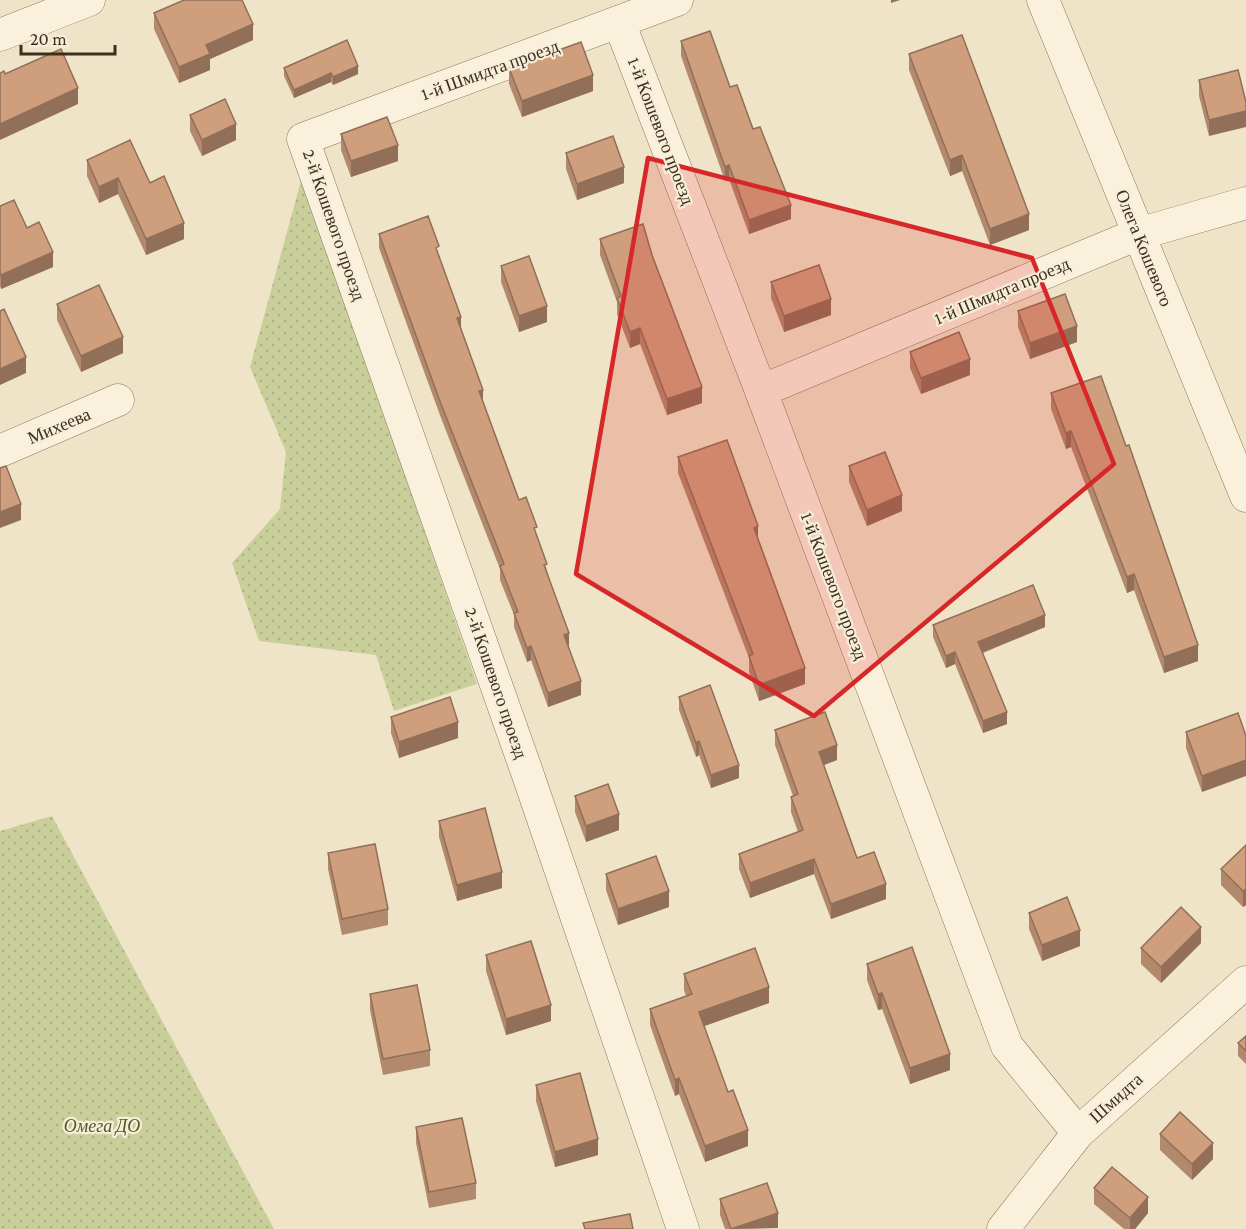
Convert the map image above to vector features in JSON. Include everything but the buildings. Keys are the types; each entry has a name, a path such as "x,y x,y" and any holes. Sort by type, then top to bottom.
{"street":[{"path":"0,35 89,0"},
{"name":"1-й Шмидта проезд","path":"303,139 677,0"},
{"name":"Олега Кошевого","path":"1042,0 1246,496"},
{"name":"1-й Кошевого проезд","path":"619,22 761,391 1007,1046 1078,1133"},
{"name":"2-й Кошевого проезд","path":"303,139 524,764 683,1229"},
{"name":"1-й Шмидта проезд","path":"761,391 1138,234 1246,203"},
{"name":"Михеева","path":"0,451 118,400"},
{"name":"Шмидта","path":"1003,1229 1078,1133 1246,982"}],"highlighted area":[{"path":"648,158 1032,258 1114,464 814,716 576,574"}],"green space":[{"path":"302,177 477,684 394,711 376,655 259,641 232,563 280,509 286,452 250,367"},
{"name":"Омега ДО","path":"52,816 274,1229 0,1229 0,831"}]}
